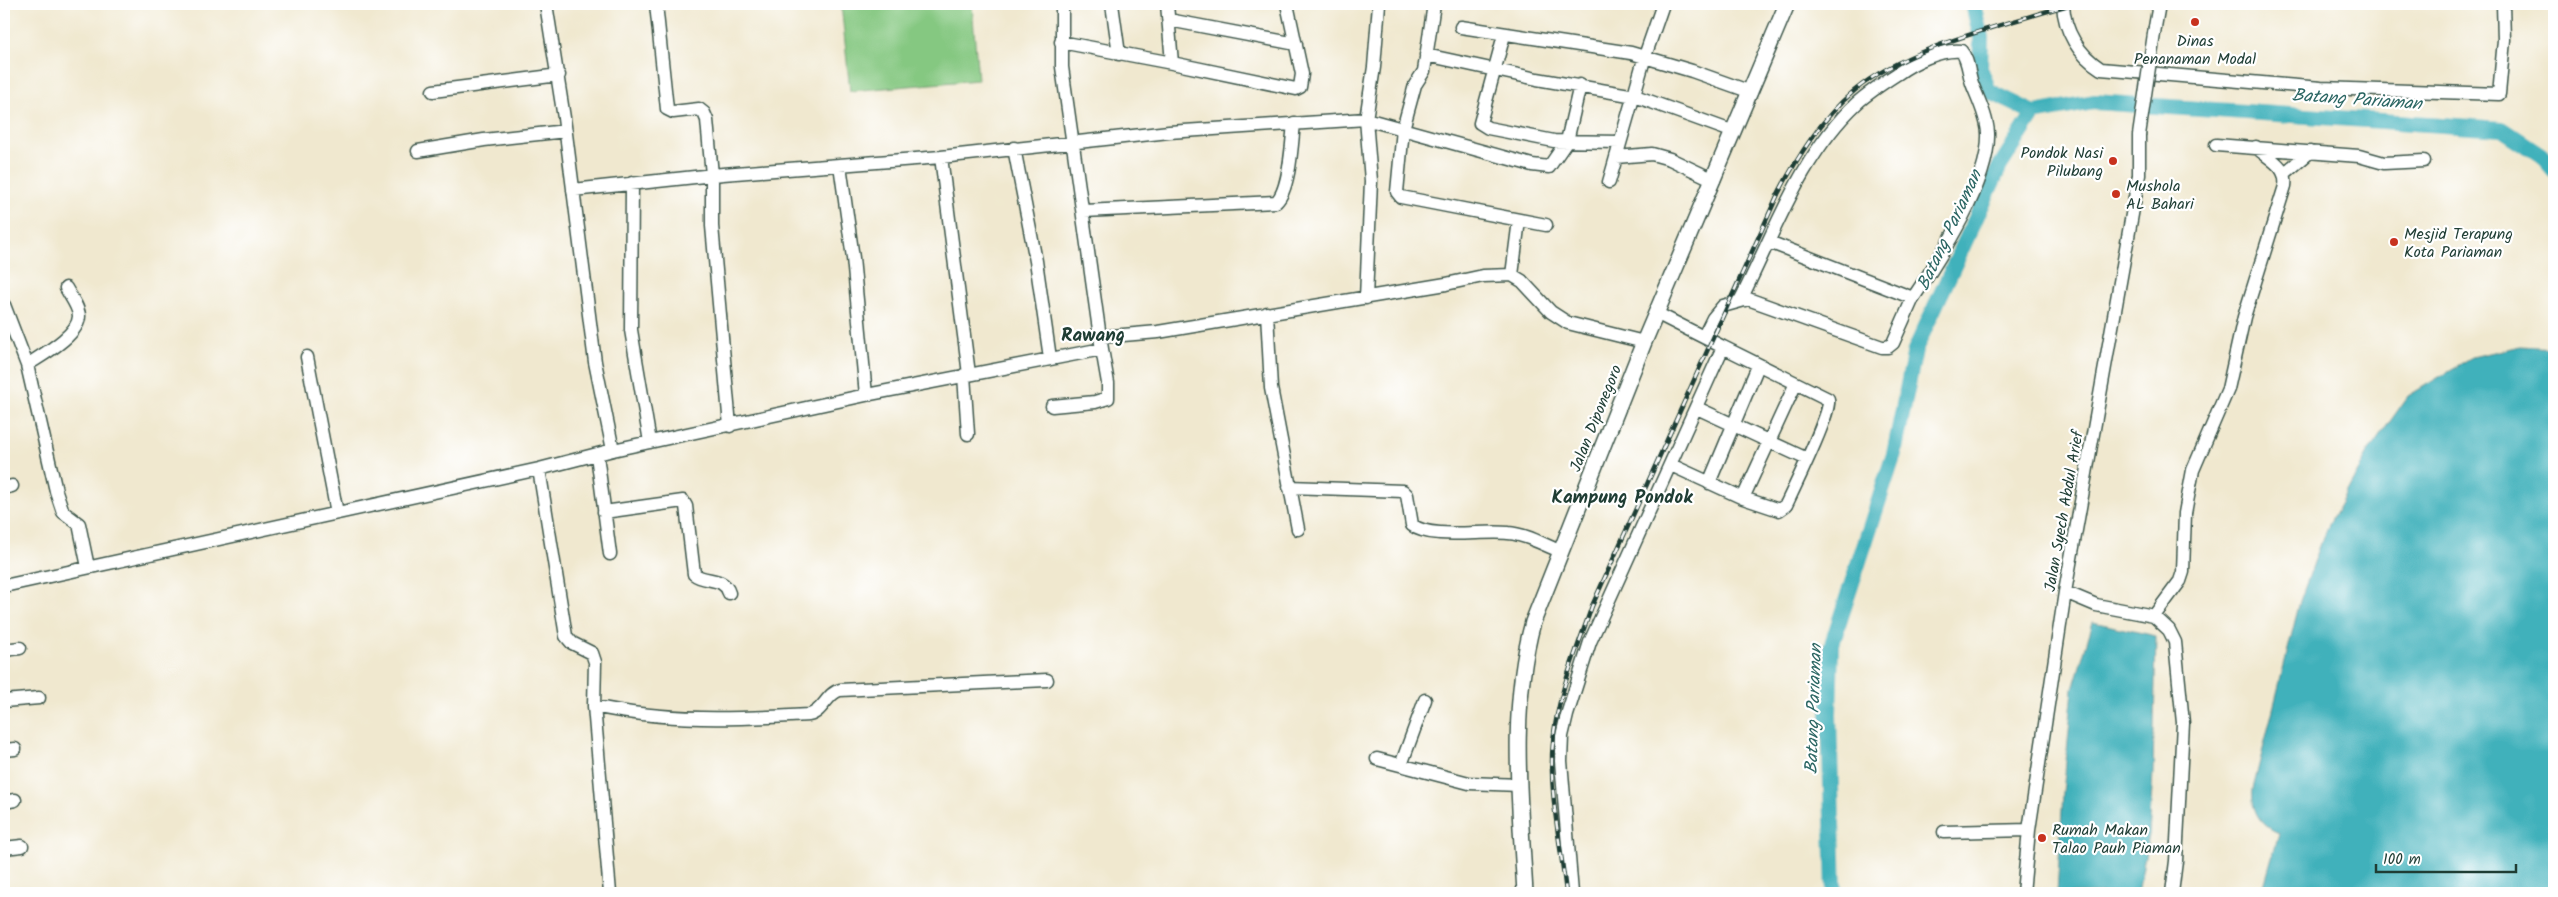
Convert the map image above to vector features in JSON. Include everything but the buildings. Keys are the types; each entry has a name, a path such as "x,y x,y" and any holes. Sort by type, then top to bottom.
{"main road":[{"name":"Jalan Diponegoro","path":"1525,893 1518,726 1522,670 1533,622 1644,342 1787,4"}],"street":[{"path":"546,4 566,131 595,362 613,450"},
{"path":"656,4 667,109 673,112 699,109 704,113 712,175 712,226 730,426"},
{"path":"1052,406 1094,402 1108,398 1107,374 1062,67 1062,4"},
{"path":"1112,4 1119,54"},
{"path":"1167,4 1172,63"},
{"path":"1061,42 1172,63 1296,90 1301,84 1302,74 1287,4"},
{"path":"1366,298 1370,181 1366,118 1374,67 1379,4"},
{"path":"1434,4 1424,71 1415,85 1403,129 1396,192 1401,197 1546,225"},
{"path":"1609,182 1645,56 1663,4"},
{"path":"2063,4 2064,17 2074,43 2086,59 2101,69 2321,88 2499,94 2504,40 2503,4"},
{"name":"Jalan Syech Abdul Arief","path":"2023,893 2029,830 2065,592 2139,175 2139,135 2159,4"},
{"path":"1169,20 1296,44"},
{"path":"1462,27 1645,56 1751,92"},
{"path":"1504,35 1480,123 1488,128 1531,138 1620,142"},
{"path":"1704,336 1718,311 1729,303 1741,299 1758,300 1885,347 1893,343 1913,298 1935,266 1973,193 1986,156 1986,120 1969,77 1966,56 1960,51 1938,55 1904,68 1857,103 1831,132 1808,164 1779,217 1770,242 1741,299"},
{"path":"1426,55 1494,70 1635,96 1734,132"},
{"path":"433,91 558,75"},
{"path":"573,190 712,175 941,157 1074,141 1366,118 1545,168 1552,165 1567,141 1580,85"},
{"path":"1084,211 1276,202 1281,196 1284,185 1294,123"},
{"path":"418,151 484,140 566,131"},
{"path":"2216,145 2359,156 2384,164 2424,162"},
{"path":"2154,616 2180,581 2183,572 2185,513 2193,470 2228,389 2244,317 2285,186 2285,173 2256,147"},
{"path":"1014,148 1036,261 1050,358"},
{"path":"2285,173 2310,152"},
{"path":"1616,157 1652,154 1670,159 1714,180"},
{"path":"941,157 967,375 968,434"},
{"path":"840,165 853,258 866,395"},
{"path":"632,183 631,330 650,442"},
{"path":"1512,275 1519,220"},
{"path":"1770,242 1913,298"},
{"path":"4,586 539,469 613,450 866,395 1050,358 1101,343 1483,276 1512,275 1522,281 1551,312 1568,323 1644,342"},
{"path":"27,365 68,336 78,324 79,313 66,288"},
{"path":"4,305 27,365 56,491 64,512 78,524 83,536 88,567"},
{"path":"1267,313 1270,382 1298,529"},
{"path":"1656,313 1704,336 1758,366 1821,394 1830,401 1807,459 1783,508 1773,510 1671,465"},
{"path":"1572,893 1561,761 1562,736 1567,715 1590,642 1723,347"},
{"path":"306,357 337,513"},
{"path":"1709,483 1758,366"},
{"path":"1743,498 1796,383"},
{"path":"1697,408 1807,459"},
{"path":"597,455 610,554"},
{"path":"539,469 566,636 593,655 594,706 610,893"},
{"path":"1289,487 1398,490 1407,495 1412,525 1418,530 1515,534 1560,551"},
{"path":"604,512 683,501 686,506 694,574 723,583 729,593"},
{"path":"2065,592 2096,604 2154,616 2169,630 2175,642 2183,705 2176,861 2172,893"},
{"path":"4,650 20,648"},
{"path":"594,706 646,714 697,718 809,715 817,711 833,693 840,690 1047,680"},
{"path":"4,701 39,698"},
{"path":"1401,765 1425,700"},
{"path":"1377,759 1469,783 1519,785"},
{"path":"1944,832 2029,830"},
{"path":"4,848 22,846"}],"green space":[{"path":"841,4 972,4 978,80 850,91"}],"water":[{"path":"2520,346 2554,348 2554,893 2262,893 2279,833 2266,826 2258,816 2253,804 2253,789 2300,601 2325,532 2369,451 2408,396 2472,357"},
{"path":"2093,622 2156,636 2153,773 2149,835 2138,893 2057,893 2063,793 2073,689"}],"waterway":[{"path":"1973,4 1981,38 1980,68 1989,91 2034,113"},
{"name":"Batang Pariaman","path":"1834,893 1829,714 1831,647 1894,454 1915,350 2000,166 2034,113 2094,102 2502,129 2541,155 2554,170"}],"railway":[{"path":"1566,893 1554,798 1552,760 1555,725 1568,673 1592,606 1778,194 1802,152 1821,126 1842,102 1876,75 1901,61 1958,38 2071,4"}],"place":[{"name":"Dinas Penanaman Modal","path":"2195,22"},
{"name":"Pondok Nasi Pilubang","path":"2113,161"},
{"name":"Mushola AL Bahari","path":"2116,194"},
{"name":"Mesjid Terapung Kota Pariaman","path":"2394,242"},
{"name":"Rumah Makan Talao Pauh Piaman","path":"2042,838"}],"district":[{"name":"Rawang","path":"1093,334"},
{"name":"Kampung Pondok","path":"1622,496"}]}
